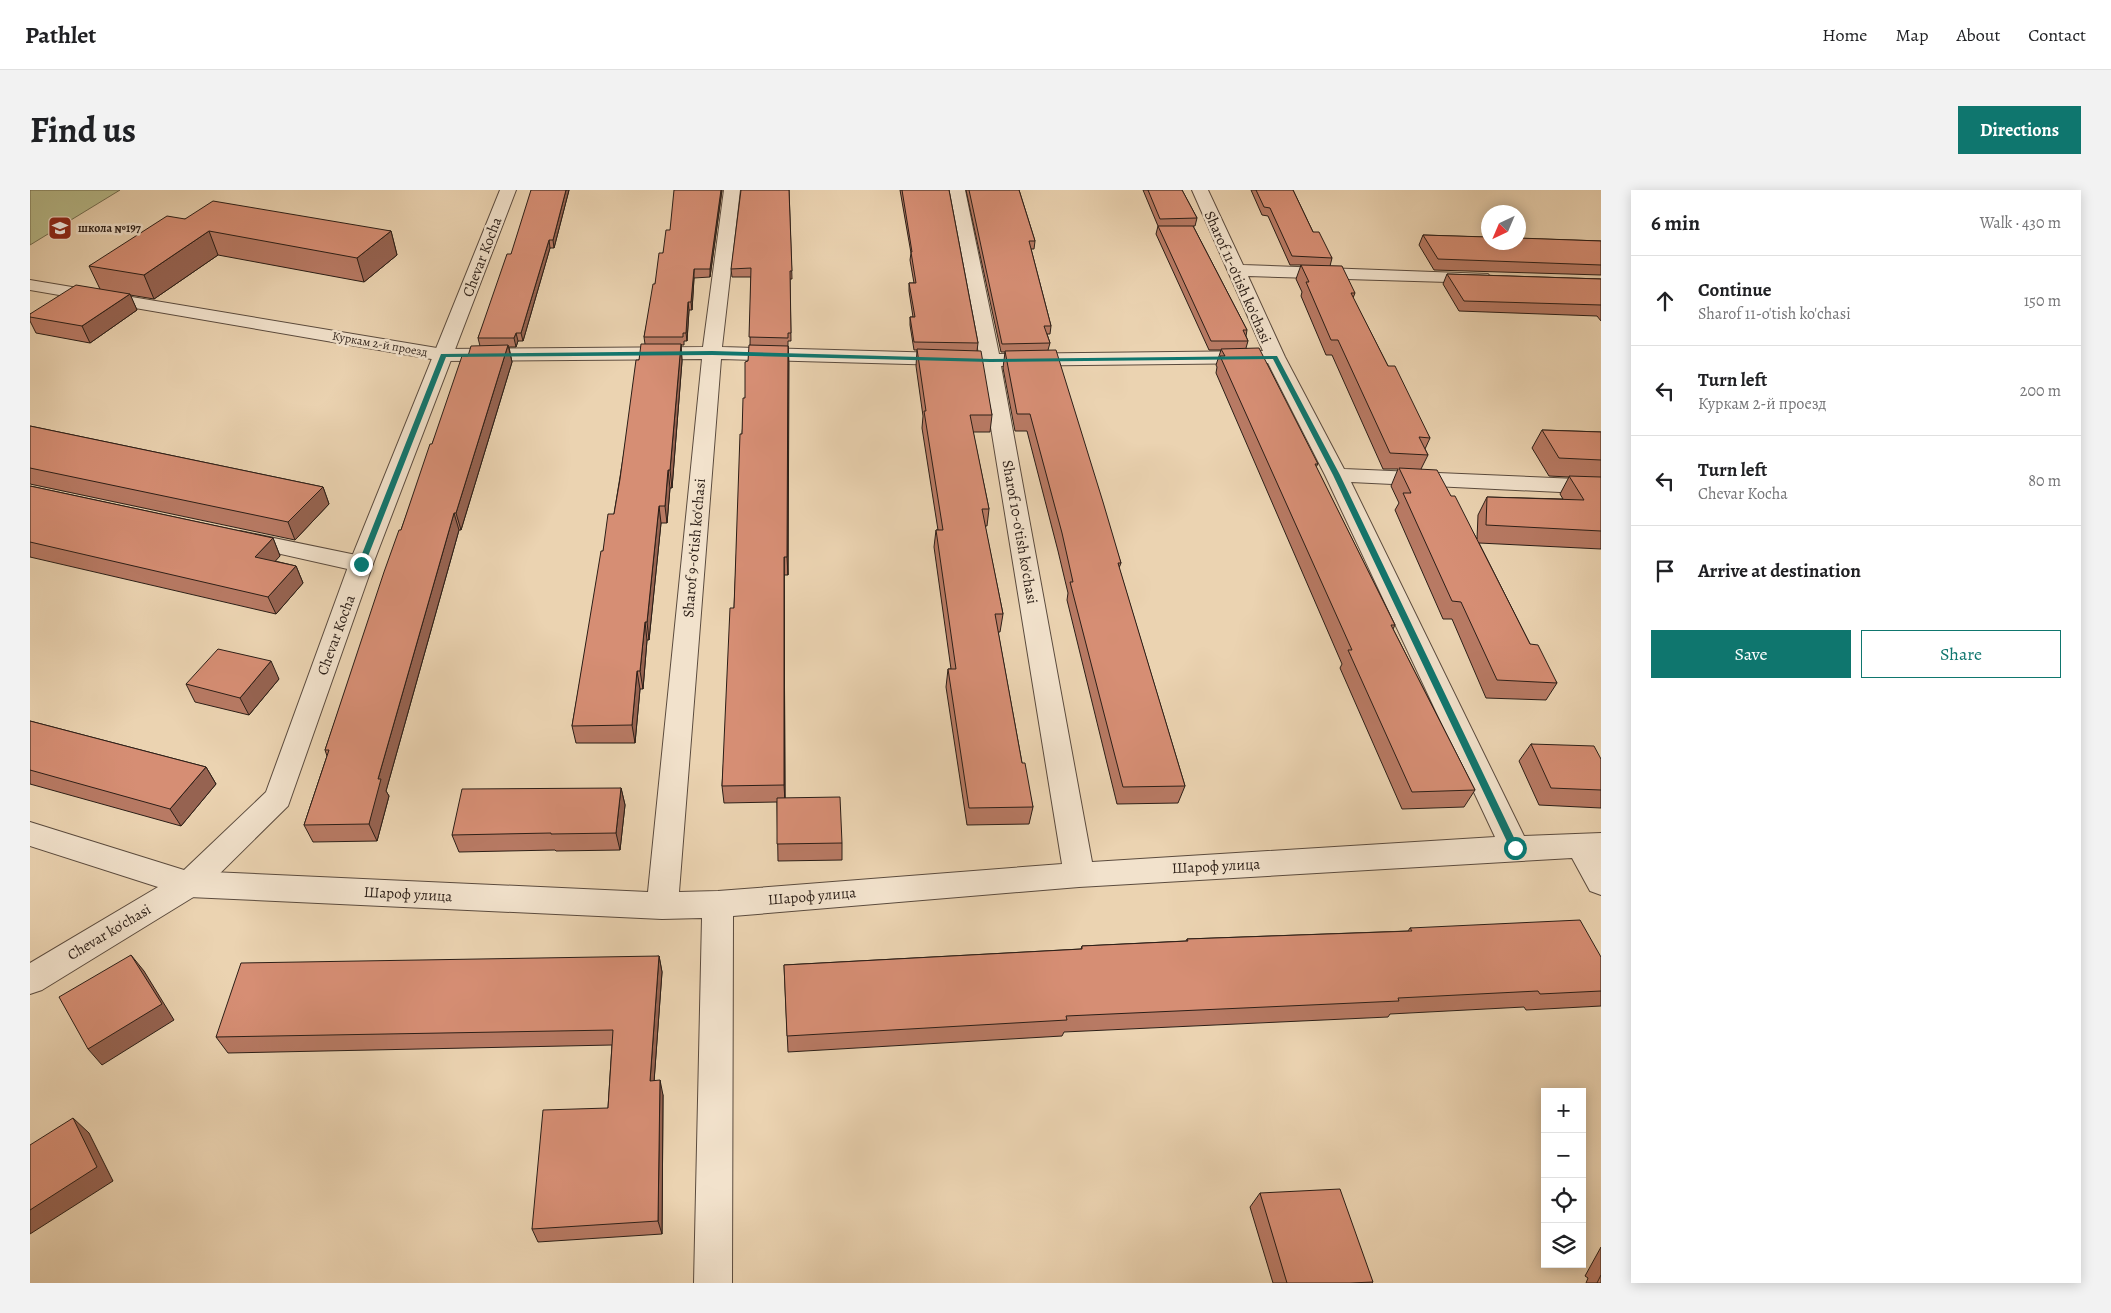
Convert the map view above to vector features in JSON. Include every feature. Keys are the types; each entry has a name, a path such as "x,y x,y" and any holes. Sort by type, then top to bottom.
{"street":[{"name":"Chevar Kocha","path":"189,884 278,798 361,564 508,190"},
{"name":"Sharof 9-o'tish ko'chasi","path":"662,906 712,353 732,190"},
{"name":"Sharof 10-o'tish ko'chasi","path":"957,190 990,360 1079,874"},
{"name":"Sharof 11-o'tish ko'chasi","path":"1200,190 1275,358 1336,475 1515,848"},
{"path":"1235,270 1502,279"},
{"name":"Куркам 2-й проезд","path":"30,286 443,355 712,353 990,360 1275,358"},
{"path":"1336,475 1601,487"},
{"path":"215,532 361,564"},
{"name":"Шароф улица","path":"30,834 189,884 662,906 718,904 1079,874 1590,845"},
{"path":"1590,845 1601,882"},
{"name":"Chevar ko'chasi","path":"30,980 189,884"},
{"path":"712,1283 718,904"}],"green space":[{"path":"30,190 120,190 30,245"}],"building":[{"path":"531,190 566,190 553,240 549,240 521,333 516,333 514,338 478,338 507,254 511,254"},
{"path":"674,190 721,190 710,269 694,269 691,302 688,302 686,333 683,333 683,337 644,337 653,284 655,284 659,253 663,253 666,230 670,230"},
{"path":"741,190 789,190 792,271 790,271 791,333 788,333 788,338 749,337 751,268 731,269"},
{"path":"902,190 949,190 978,343 914,342 910,317 915,317 909,283 916,283"},
{"path":"969,190 1019,190 1035,241 1029,241 1051,326 1044,326 1050,343 1002,344"},
{"path":"1148,190 1182,190 1197,218 1160,219"},
{"path":"1256,190 1293,190 1313,232 1319,232 1332,258 1292,256 1270,208 1264,207"},
{"path":"213,201 391,231 357,258 209,231 144,275 89,266 167,216 185,219"},
{"path":"1158,226 1193,226 1247,330 1243,330 1248,341 1211,341"},
{"path":"1423,235 1481,237 1481,250 1526,250 1526,238 1601,241 1601,265 1438,259"},
{"path":"1301,265 1342,266 1355,293 1351,293 1388,366 1395,366 1430,438 1419,437 1428,455 1390,453 1338,340 1331,340 1306,282 1309,282"},
{"path":"1447,274 1601,279 1601,305 1464,301"},
{"path":"76,285 130,294 82,326 30,317 30,314"},
{"path":"641,344 681,344 670,470 668,470 665,506 659,506 647,622 645,622 640,671 637,671 632,725 572,726 608,514 614,514 636,360 639,360"},
{"path":"508,345 456,513 454,513 378,779 381,779 369,824 304,825 329,750 325,750 384,572 399,530 401,530 462,356 468,356 471,346"},
{"path":"749,345 788,346 787,557 784,557 784,785 722,786 730,608 734,608 740,434 742,434 743,398 745,398 745,362 748,361"},
{"path":"1259,348 1318,464 1315,464 1395,625 1391,625 1475,790 1412,792 1348,650 1352,650 1220,356 1225,356 1221,349"},
{"path":"917,349 981,351 992,415 970,415 989,509 982,509 1003,614 995,614 1022,763 1025,763 1033,807 969,808 948,669 956,669 936,530 943,530 924,411 926,411"},
{"path":"1056,350 1103,502 1121,563 1118,563 1185,786 1123,787 1070,582 1073,582 1062,533 1030,414 1017,414 1005,351"},
{"path":"30,426 323,487 288,522 30,468"},
{"path":"1542,430 1601,432 1601,460 1559,458"},
{"path":"1399,468 1437,470 1451,496 1455,496 1530,644 1538,645 1557,683 1497,680 1461,602 1452,601 1403,493 1411,493"},
{"path":"1569,476 1601,477 1601,531 1486,525 1487,497 1584,500"},
{"path":"30,486 273,538 255,557 296,566 268,597 30,542"},
{"path":"218,649 271,661 240,698 186,684"},
{"path":"30,721 206,767 170,809 30,770"},
{"path":"1531,744 1594,746 1601,759 1601,790 1551,788"},
{"path":"621,788 616,833 452,835 462,789"},
{"path":"840,797 842,843 777,844 777,798"},
{"path":"1580,920 1601,957 1601,991 1540,994 1538,991 1398,998 1399,1001 1066,1016 1067,1020 787,1036 784,965 1082,949 1082,946 1188,941 1187,939 1412,931 1410,928"},
{"path":"131,955 162,1004 88,1049 59,997"},
{"path":"659,956 650,1081 660,1080 658,1221 532,1229 543,1110 608,1108 613,1030 216,1037 241,963"},
{"path":"73,1118 97,1167 30,1210 30,1145"},
{"path":"1340,1189 1373,1282 1287,1283 1260,1193"},
{"path":"1601,1275 1601,1283 1597,1283"}],"place":[{"name":"школа №197","path":"60,228"}],"route":[{"path":"361,564 443,355 712,353 990,360 1275,358 1336,475 1515,848"}]}
